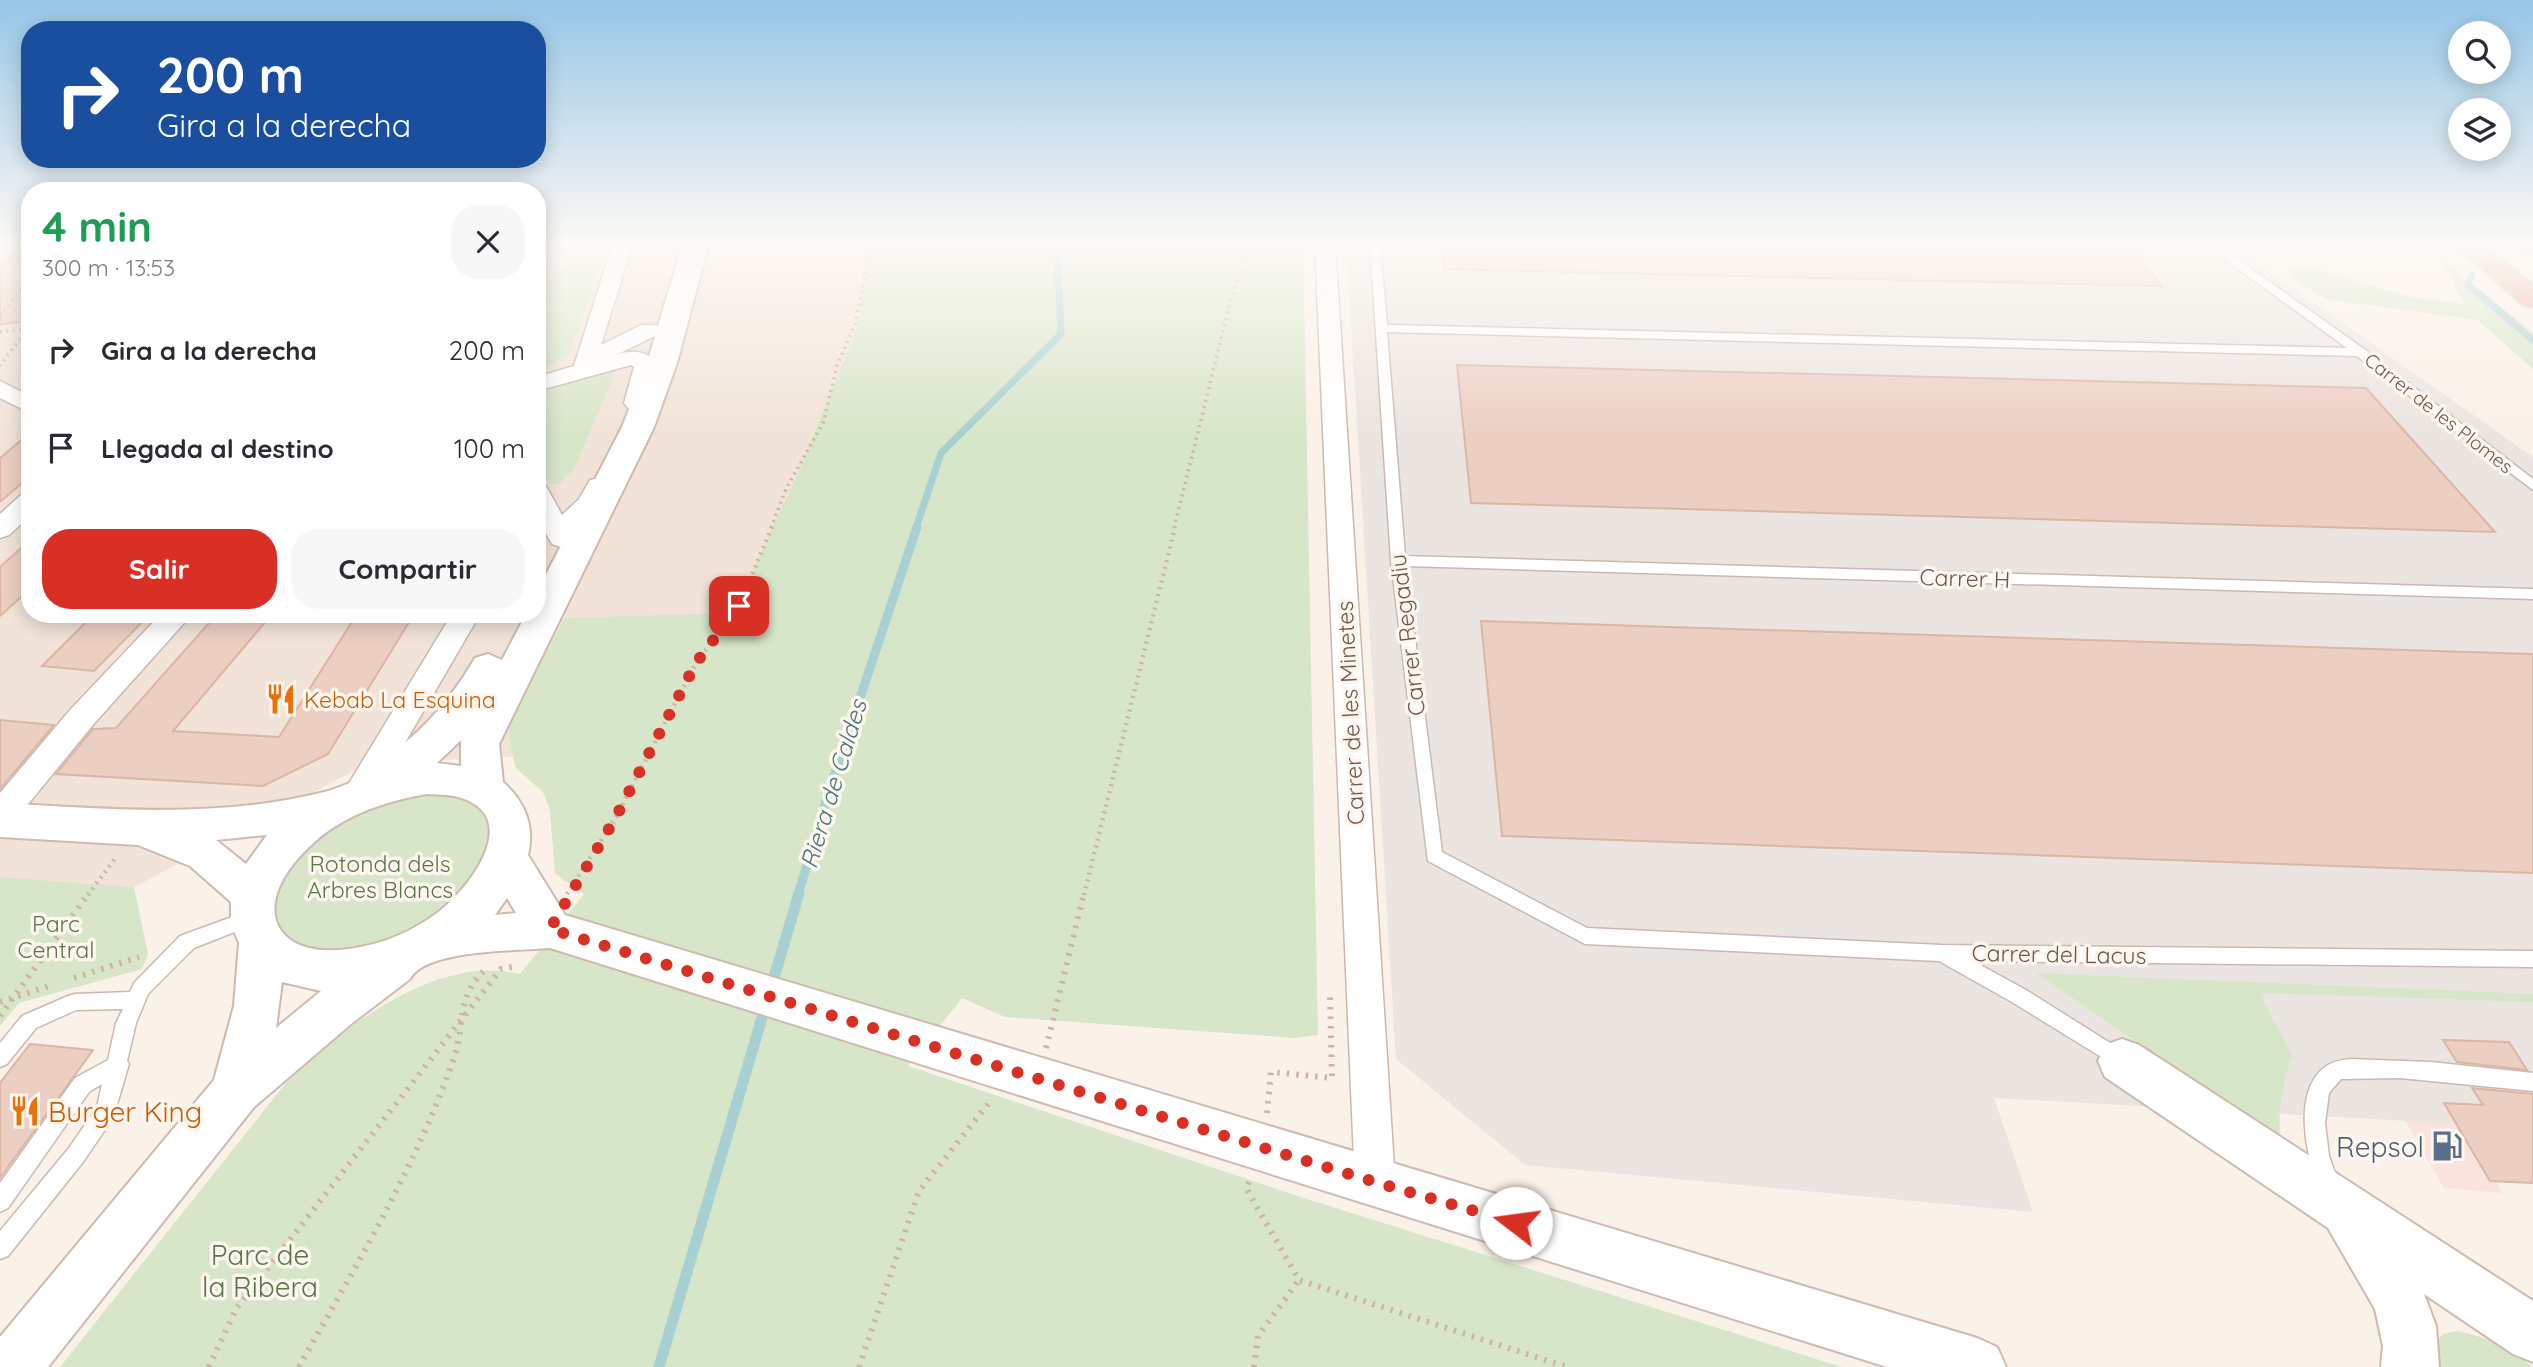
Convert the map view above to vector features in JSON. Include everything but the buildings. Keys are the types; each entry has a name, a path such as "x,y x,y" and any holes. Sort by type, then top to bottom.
{"main road":[{"path":"546,564 565,531 610,435 653,307"},
{"path":"546,612 638,427 662,363 678,307"},
{"path":"236,1091 258,1006 255,919 274,856 292,837 419,756 465,711 513,623"},
{"path":"483,789 479,744 540,623"},
{"path":"12,1367 236,1091 334,1009 473,909 488,892 507,859 510,825 505,811 483,789 458,780 428,778 394,783 347,800 254,821 130,839"},
{"path":"0,818 205,854 255,919 279,961 306,970 339,971 375,965 424,945 550,929 1017,1072 1254,1168 1375,1182 1516,1223 1977,1367"},
{"path":"507,859 550,929"},
{"path":"2122,1061 2533,1334"},
{"path":"2341,1205 2391,1281 2405,1316 2413,1351 2410,1367"}],"street":[{"path":"584,364 600,307"},
{"name":"Carrer de les Minetes","path":"1328,307 1375,1182"},
{"path":"546,382 584,364 640,349"},
{"path":"546,382 640,349"},
{"path":"638,427 633,411 646,365 640,349"},
{"path":"0,388 21,401"},
{"path":"546,505 565,531 590,503 604,475 621,464"},
{"path":"0,529 21,509"},
{"path":"0,818 81,718 170,623"},
{"path":"347,800 460,623"}],"lane":[{"name":"Carrer Regadiu","path":"1380,307 1398,561 1434,856 1585,936"},
{"name":"Carrer de les Plomes","path":"2297,307 2360,352 2533,486"},
{"path":"1382,328 2360,352"},
{"name":"Carrer H","path":"1398,561 2533,594"},
{"path":"0,1248 76,1155 106,1111 126,1023 141,989 187,942 255,919"},
{"name":"Carrer del Lacus","path":"1585,936 1941,953 2533,959"},
{"path":"1941,953 2019,996 2122,1061"},
{"path":"0,1058 29,1022 75,1002 136,1000"},
{"path":"0,1201 82,1085 119,1063"},
{"path":"2341,1205 2325,1177 2316,1147 2317,1100 2325,1080 2336,1070 2358,1068 2464,1074 2533,1082"}],"path":[{"path":"299,1367 404,1177 450,1069 459,1025 459,1008 472,983 490,966 501,969 529,962 616,817 696,663 739,606 786,489 823,422 837,366 855,324 858,307"},
{"path":"859,1367 919,1191 1017,1072 1228,307"},
{"path":"0,332 21,330"},
{"path":"0,366 21,337"},
{"path":"0,1016 130,839"},
{"path":"68,980 187,942"},
{"path":"209,1367 236,1309 501,969"},
{"path":"0,1002 55,985"},
{"path":"1330,995 1332,1078 1271,1072 1254,1168 1299,1280 1567,1367"},
{"path":"1254,1367 1258,1336 1299,1280"}],"shaded area":[{"path":"0,307 21,307 21,623 546,623 546,307 860,307 859,322 798,473 752,571 738,613 566,883 555,873 550,810 543,792 516,768 513,757 369,763 134,887 0,877"},
{"path":"1350,307 2320,307 2533,457 2533,1128 1994,1098 2033,1212 1525,1165 1396,1059"},
{"name":"Repsol","path":"2393,1099 2449,1103 2502,1193 2444,1188"}],"green space":[{"path":"546,307 586,307 573,345 566,356 546,367"},
{"name":"Parc de la Ribera","path":"860,307 1304,307 1318,1035 1295,1038 1005,1017 962,998 908,1066 1307,1199 1842,1367 60,1367 293,1074 341,1034 369,1015 428,983 458,974 489,970 520,974 584,894 555,873 550,810 543,792 516,768 510,746 509,721 565,618 738,613 752,571 798,473 859,322"},
{"path":"2382,307 2501,307 2533,333 2533,369 2478,320"},
{"path":"612,369 615,373 574,469 559,484 546,480 546,388"},
{"name":"Rotonda dels Arbres Blancs","path":"427,778 505,811 473,909 306,970 254,895 274,856"},
{"name":"Parc Central","path":"0,877 134,887 148,954 142,969 19,1003 0,1026"},
{"path":"2036,973 2533,994 2533,1002 2264,993 2263,1000 2292,1055 2282,1097 2280,1141"},
{"path":"2457,1331 2497,1344 2533,1367 2436,1367 2434,1345 2443,1334"}],"waterway":[{"name":"Riera de Caldes","path":"916,528 941,453 1061,334 1060,307"},
{"path":"2494,307 2533,340"},
{"name":"Riera de Caldes","path":"798,895 828,794 917,527"},
{"name":"Riera de Caldes","path":"771,988 799,893"},
{"name":"Riera de Caldes","path":"659,1367 766,1004"}],"place":[{"name":"Kebab La Esquina","path":"281,699"},
{"name":"Burger King","path":"25,1111"},
{"name":"Repsol","path":"2447,1146"}],"route":[{"path":"739,606 696,663 616,817 566,897 550,929 1516,1223"}]}
